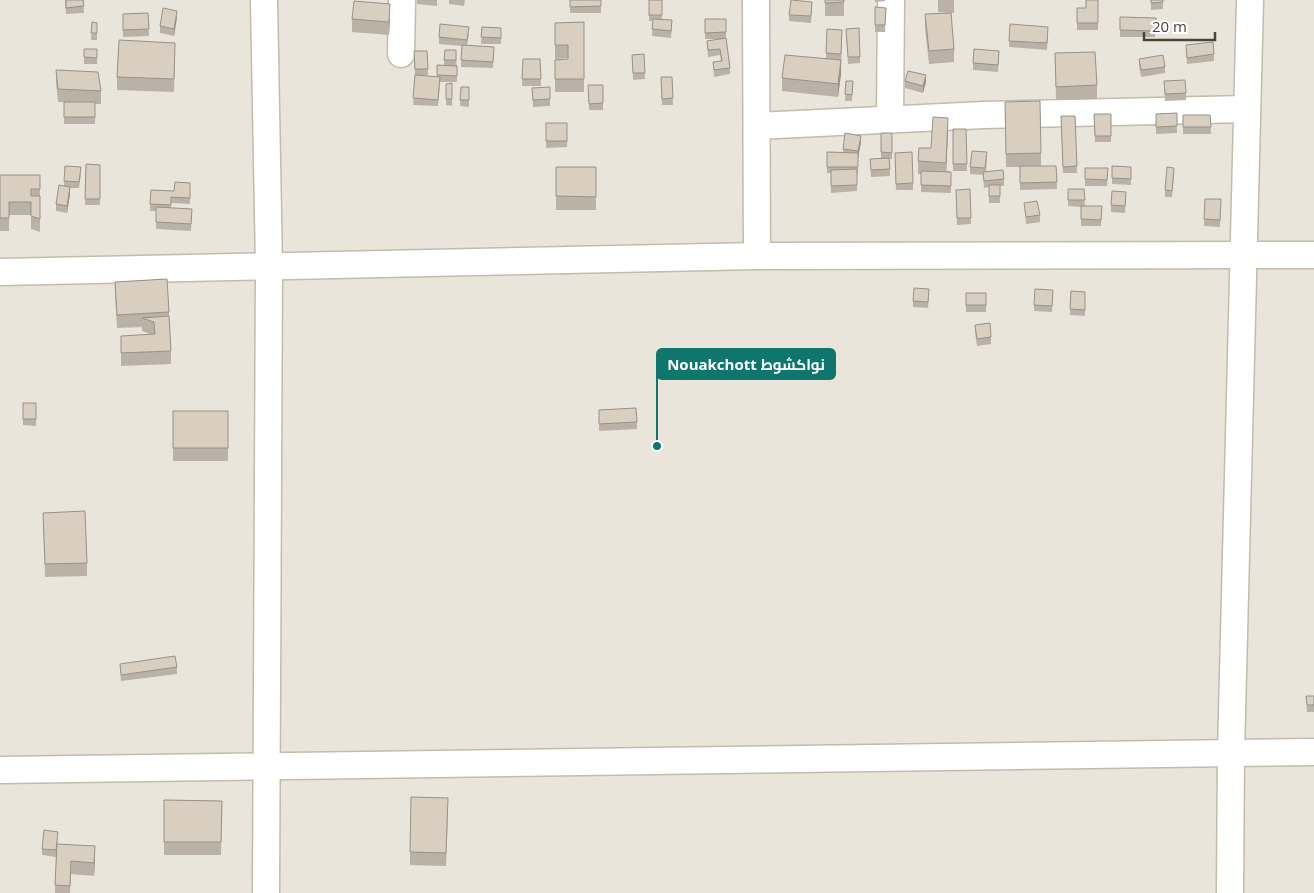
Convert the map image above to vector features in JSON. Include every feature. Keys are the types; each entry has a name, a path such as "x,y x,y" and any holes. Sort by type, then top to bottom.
{"street":[{"path":"264,0 269,267 266,893"},
{"path":"401,54 402,0"},
{"path":"756,0 757,256"},
{"path":"890,120 891,0"},
{"path":"1230,893 1246,109 1250,0"},
{"path":"757,126 1246,109"},
{"path":"0,272 757,256 1314,255"},
{"path":"0,770 1314,752"}],"shaded area":[{"path":"0,0 1314,0 1314,893 0,893"}],"building":[{"path":"66,0 83,0 84,6 66,8"},
{"path":"570,0 601,0 601,6 570,7"},
{"path":"649,0 662,0 662,15 649,15"},
{"path":"791,0 812,2 811,16 789,15"},
{"path":"825,0 844,0 844,2 825,3"},
{"path":"1086,0 1098,0 1098,23 1077,23 1077,8 1086,8"},
{"path":"1151,0 1163,0 1163,2 1151,3"},
{"path":"354,1 390,4 389,22 352,19"},
{"path":"875,7 886,8 885,25 875,25"},
{"path":"163,8 177,11 174,29 160,26"},
{"path":"148,13 149,29 123,30 123,14"},
{"path":"951,13 954,49 929,51 925,14"},
{"path":"1120,17 1156,18 1155,31 1120,30"},
{"path":"653,19 672,20 671,31 652,29"},
{"path":"705,19 726,19 726,32 705,33"},
{"path":"92,22 97,23 97,33 91,33"},
{"path":"584,22 584,79 555,79 555,60 568,59 568,45 555,45 555,23"},
{"path":"440,24 469,27 467,40 439,37"},
{"path":"1010,24 1048,27 1047,43 1009,41"},
{"path":"482,27 501,28 501,38 481,37"},
{"path":"859,28 860,57 848,57 846,29"},
{"path":"827,29 842,30 841,54 826,53"},
{"path":"726,38 730,68 714,70 713,62 722,61 720,49 708,50 707,41"},
{"path":"119,40 175,43 174,79 117,77"},
{"path":"1213,42 1214,54 1187,58 1186,45"},
{"path":"462,45 494,47 493,62 461,60"},
{"path":"84,49 97,49 97,58 84,57"},
{"path":"974,49 999,51 998,65 973,63"},
{"path":"445,50 456,50 456,60 444,60"},
{"path":"414,51 427,51 428,69 415,69"},
{"path":"1095,52 1097,85 1056,87 1055,53"},
{"path":"644,54 645,73 633,73 632,55"},
{"path":"785,55 841,60 838,84 782,78"},
{"path":"1163,55 1165,67 1141,70 1139,59"},
{"path":"523,59 540,59 541,79 522,79"},
{"path":"437,65 457,66 457,76 437,75"},
{"path":"56,70 98,72 101,91 58,89"},
{"path":"908,71 926,75 923,86 905,81"},
{"path":"415,75 440,77 438,100 413,98"},
{"path":"661,77 672,77 673,98 662,99"},
{"path":"1185,80 1186,93 1165,94 1164,81"},
{"path":"846,81 853,81 852,95 845,94"},
{"path":"452,83 452,99 446,99 446,84"},
{"path":"588,85 603,85 603,103 589,104"},
{"path":"461,87 469,87 469,100 460,100"},
{"path":"550,87 550,99 533,100 532,88"},
{"path":"1040,101 1041,153 1006,154 1005,102"},
{"path":"64,102 95,102 95,117 64,117"},
{"path":"1177,113 1177,126 1156,127 1156,114"},
{"path":"1094,114 1111,114 1111,136 1095,136"},
{"path":"1183,115 1210,115 1211,127 1183,127"},
{"path":"1061,116 1075,116 1077,166 1063,167"},
{"path":"933,117 948,118 946,163 918,161 919,148 931,148"},
{"path":"546,123 567,123 567,141 546,141"},
{"path":"953,129 966,129 967,164 953,164"},
{"path":"845,133 861,136 858,151 843,149"},
{"path":"881,133 892,133 892,153 881,152"},
{"path":"972,151 987,152 985,168 970,167"},
{"path":"827,152 858,153 858,167 827,167"},
{"path":"912,152 913,183 896,184 895,153"},
{"path":"889,158 890,169 871,170 870,159"},
{"path":"86,164 100,165 100,199 85,199"},
{"path":"65,166 81,167 79,182 64,181"},
{"path":"1020,166 1056,166 1057,182 1020,183"},
{"path":"1112,166 1131,167 1131,179 1112,178"},
{"path":"556,167 596,167 596,197 556,196"},
{"path":"1167,167 1174,168 1172,191 1165,190"},
{"path":"1085,168 1108,168 1107,180 1085,179"},
{"path":"857,169 857,185 831,186 831,170"},
{"path":"1003,170 1004,179 984,181 983,172"},
{"path":"921,171 951,172 951,186 921,185"},
{"path":"0,175 40,175 40,189 31,189 31,196 40,196 40,219 31,216 31,202 9,202 9,218 0,218"},
{"path":"175,182 190,183 190,198 171,197 171,205 150,204 151,190 174,191"},
{"path":"59,185 70,187 67,206 56,204"},
{"path":"989,185 1000,185 1000,196 989,196"},
{"path":"970,189 971,218 957,218 956,190"},
{"path":"1068,189 1084,189 1085,200 1068,200"},
{"path":"1112,191 1126,192 1125,206 1111,205"},
{"path":"1205,199 1221,199 1220,220 1204,219"},
{"path":"1037,201 1040,215 1026,217 1024,203"},
{"path":"1081,206 1102,206 1101,220 1081,219"},
{"path":"156,207 192,209 191,224 156,222"},
{"path":"167,279 169,312 117,315 115,282"},
{"path":"914,288 929,289 928,302 913,301"},
{"path":"1035,289 1053,290 1052,306 1034,305"},
{"path":"1071,291 1085,292 1085,310 1070,309"},
{"path":"966,293 986,293 986,305 966,305"},
{"path":"169,316 171,351 121,353 121,336 155,334 154,322 142,318"},
{"path":"990,323 991,337 977,339 975,325"},
{"path":"23,403 36,403 36,419 23,419"},
{"path":"636,408 637,422 599,424 599,410"},
{"path":"173,411 228,411 228,448 173,448"},
{"path":"85,511 87,563 45,564 43,513"},
{"path":"175,656 177,667 121,675 120,664"},
{"path":"1306,696 1314,696 1314,705 1307,705"},
{"path":"411,797 448,798 446,853 410,852"},
{"path":"164,800 222,801 221,842 164,842"},
{"path":"44,830 58,832 56,850 42,849"},
{"path":"57,844 95,846 94,863 71,861 70,886 55,885"}],"place":[{"name":"Nouakchott نواكشوط","path":"657,446"}]}
